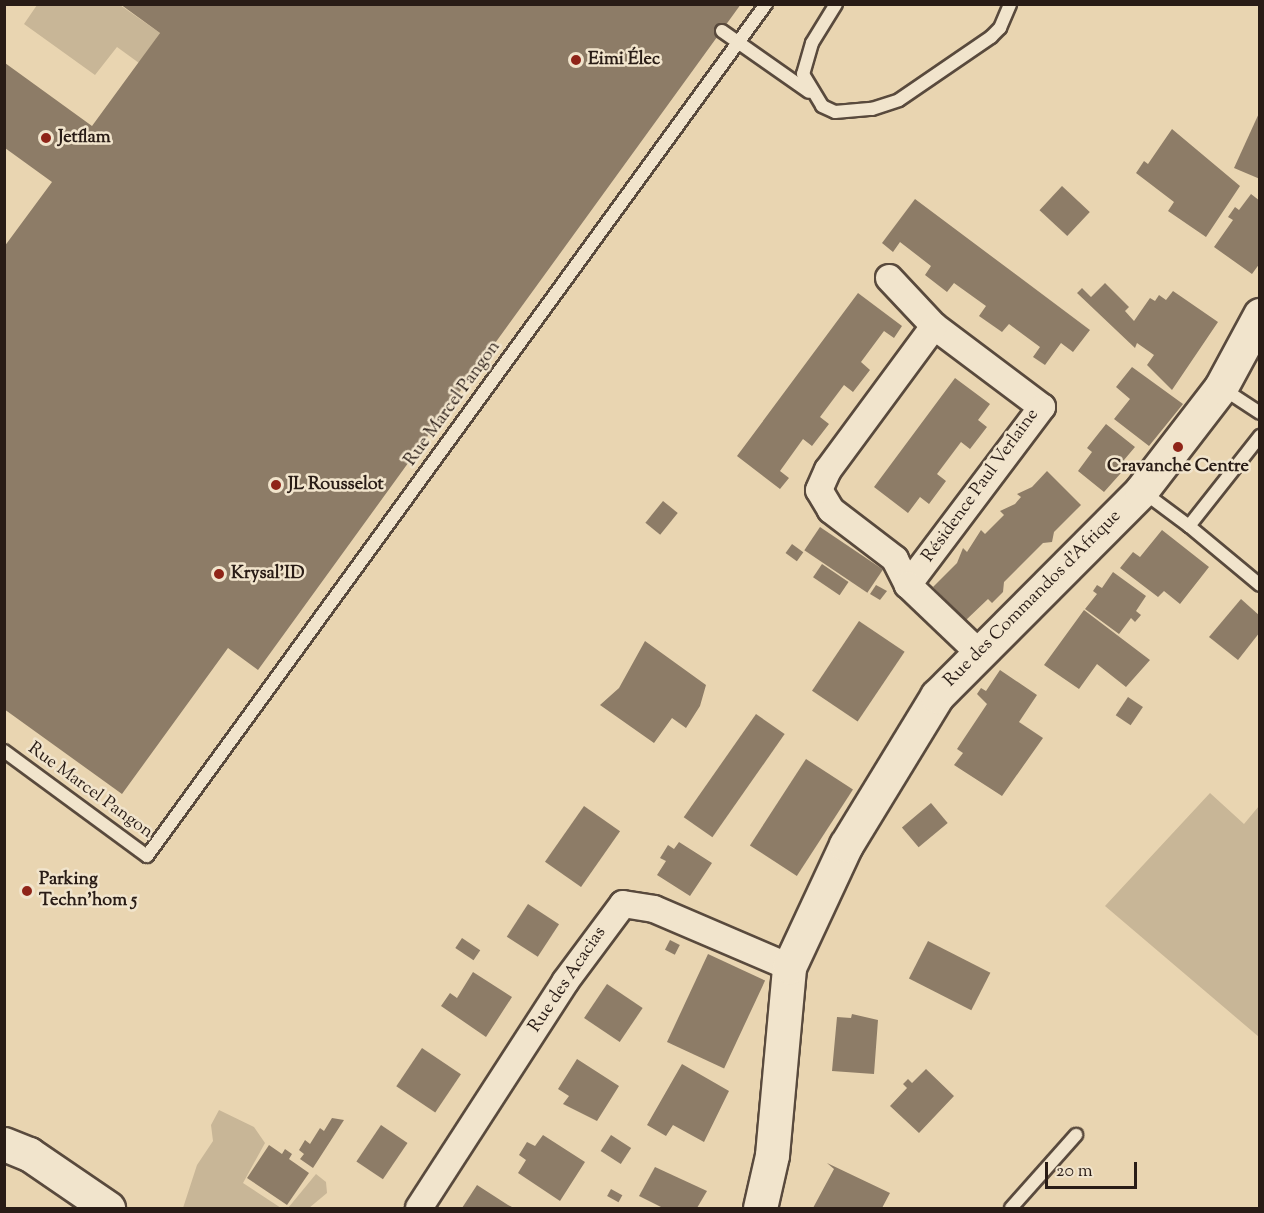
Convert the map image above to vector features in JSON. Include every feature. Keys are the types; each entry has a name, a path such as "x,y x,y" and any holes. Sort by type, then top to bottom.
{"main road":[{"name":"Rue des Commandos d'Afrique","path":"759,1209 772,1155 789,967 828,881 888,771 937,696 977,651 1141,491 1221,387 1260,315"},
{"path":"4,1144 29,1154 108,1209"}],"street":[{"name":"Résidence Paul Verlaine","path":"889,278 934,326 1042,407 908,585"},
{"name":"Résidence Paul Verlaine","path":"934,326 828,470 819,490 831,510 895,559 908,585 977,651"},
{"name":"Rue des Acacias","path":"419,1209 565,982 623,904 654,909 789,967"}],"lane":[{"name":"Rue Marcel Pangon","path":"4,751 147,856 766,4"},
{"path":"810,92 803,74 812,43 836,4"},
{"path":"722,31 810,92 822,106 834,112 872,109 899,100 995,40 1010,4"},
{"path":"1221,387 1260,413"},
{"path":"1189,526 1260,436"},
{"path":"1141,491 1189,526 1260,585"},
{"path":"1011,1209 1076,1135"}],"shaded area":[{"path":"37,5 120,5 160,33 139,63 117,47 95,75 24,24"},
{"path":"1210,793 1244,824 1259,806 1259,1037 1105,906"},
{"path":"219,1110 254,1127 265,1143 243,1183 281,1208 183,1208 197,1165 213,1141 211,1125"},
{"path":"316,1174 326,1182 327,1193 309,1208 288,1208"}],"building":[{"path":"120,4 741,4 258,670 228,648 122,794 4,709 4,247 52,182 5,148 5,63 92,126 160,33"},
{"path":"1260,111 1260,179 1234,168"},
{"path":"1172,129 1240,186 1206,237 1168,211 1174,202 1136,173 1144,161 1148,164"},
{"path":"1062,186 1090,212 1067,236 1039,210"},
{"path":"1251,194 1260,201 1260,263 1252,274 1214,247 1233,220 1228,217 1235,207 1239,210"},
{"path":"915,199 1090,330 1073,352 1061,343 1045,365 1033,357 1040,347 1009,324 1002,332 979,316 986,306 954,283 947,292 925,275 931,266 900,242 893,252 882,243"},
{"path":"1105,283 1129,307 1125,311 1134,321 1150,298 1155,301 1159,295 1166,300 1173,291 1218,322 1172,390 1147,365 1154,355 1137,343 1135,348 1077,293 1082,288 1091,297"},
{"path":"858,293 902,326 894,338 884,331 861,362 870,370 853,392 844,385 820,417 829,424 812,446 803,439 780,471 789,478 780,489 737,456"},
{"path":"1132,367 1183,404 1149,446 1114,419 1130,399 1116,387"},
{"path":"955,378 990,404 978,420 987,427 970,449 961,442 937,474 946,481 929,504 920,497 908,513 874,487"},
{"path":"1106,424 1135,447 1124,460 1129,464 1104,492 1078,471 1092,452 1087,448"},
{"path":"1047,471 1081,505 1054,532 1052,542 1043,543 1004,582 1003,592 992,603 988,599 966,620 933,587 957,563 963,548 967,552 981,530 985,534 1004,515 1000,511 1015,504 1021,497 1017,494 1032,487"},
{"path":"663,501 678,513 660,535 645,523"},
{"path":"820,527 883,569 867,593 804,550"},
{"path":"1162,530 1209,567 1180,604 1164,591 1158,597 1120,568 1133,552 1140,557"},
{"path":"792,544 803,552 797,561 786,553"},
{"path":"822,564 849,582 840,595 813,577"},
{"path":"1113,572 1146,596 1136,611 1141,615 1135,622 1131,618 1119,634 1085,609 1097,594 1093,591 1097,585 1102,588"},
{"path":"876,585 887,591 880,600 870,594"},
{"path":"1241,599 1260,616 1260,632 1238,660 1209,637"},
{"path":"1084,610 1150,660 1126,687 1097,664 1079,689 1044,665"},
{"path":"859,621 905,652 858,721 812,691"},
{"path":"645,641 706,685 700,706 686,728 672,718 654,743 600,705 619,688"},
{"path":"1000,670 1037,695 1019,722 1043,738 1002,796 954,765 963,753 957,749 987,704 977,694 981,688 986,691"},
{"path":"1128,697 1143,707 1131,725 1116,715"},
{"path":"756,714 785,734 712,837 684,817"},
{"path":"806,759 853,789 797,876 750,845"},
{"path":"931,803 948,823 919,847 902,827"},
{"path":"584,806 620,831 581,887 545,862"},
{"path":"679,842 712,863 690,896 657,875 666,861 660,858 668,845 674,849"},
{"path":"528,904 559,924 538,957 507,937"},
{"path":"462,938 480,950 474,960 455,948"},
{"path":"670,940 680,945 675,955 665,950"},
{"path":"928,941 990,973 971,1010 909,978"},
{"path":"708,954 765,981 724,1069 667,1042"},
{"path":"473,972 512,997 486,1037 441,1006 450,993 457,998"},
{"path":"607,984 643,1008 620,1042 584,1018"},
{"path":"852,1014 878,1020 874,1074 832,1071 837,1017 851,1018"},
{"path":"422,1048 461,1074 435,1112 396,1086"},
{"path":"577,1059 619,1086 597,1121 563,1104 569,1096 558,1089"},
{"path":"682,1064 729,1091 704,1142 673,1125 666,1136 647,1125"},
{"path":"926,1069 954,1096 919,1133 890,1106 907,1088 903,1084 908,1079 912,1083"},
{"path":"332,1118 344,1120 313,1168 300,1159 304,1154 299,1150 305,1140 310,1144 320,1128 324,1131"},
{"path":"381,1125 408,1143 383,1179 356,1161"},
{"path":"543,1135 585,1162 560,1201 518,1173 526,1160 519,1155 527,1142 535,1146"},
{"path":"611,1135 631,1148 621,1164 601,1151"},
{"path":"269,1145 282,1154 285,1149 292,1154 289,1159 309,1173 287,1205 247,1178"},
{"path":"827,1163 890,1193 882,1208 813,1208 834,1169"},
{"path":"655,1167 707,1191 697,1208 663,1208 639,1196"},
{"path":"477,1185 508,1205 514,1208 462,1208"},
{"path":"611,1189 622,1195 618,1202 607,1196"}],"place":[{"name":"Eimi Élec","path":"576,60"},
{"name":"Jetflam","path":"46,138"},
{"name":"Cravanche Centre","path":"1178,447"},
{"name":"JL Rousselot","path":"276,485"},
{"name":"Krysal'ID","path":"219,574"},
{"name":"Parking Techn'hom 5","path":"27,891"}]}
